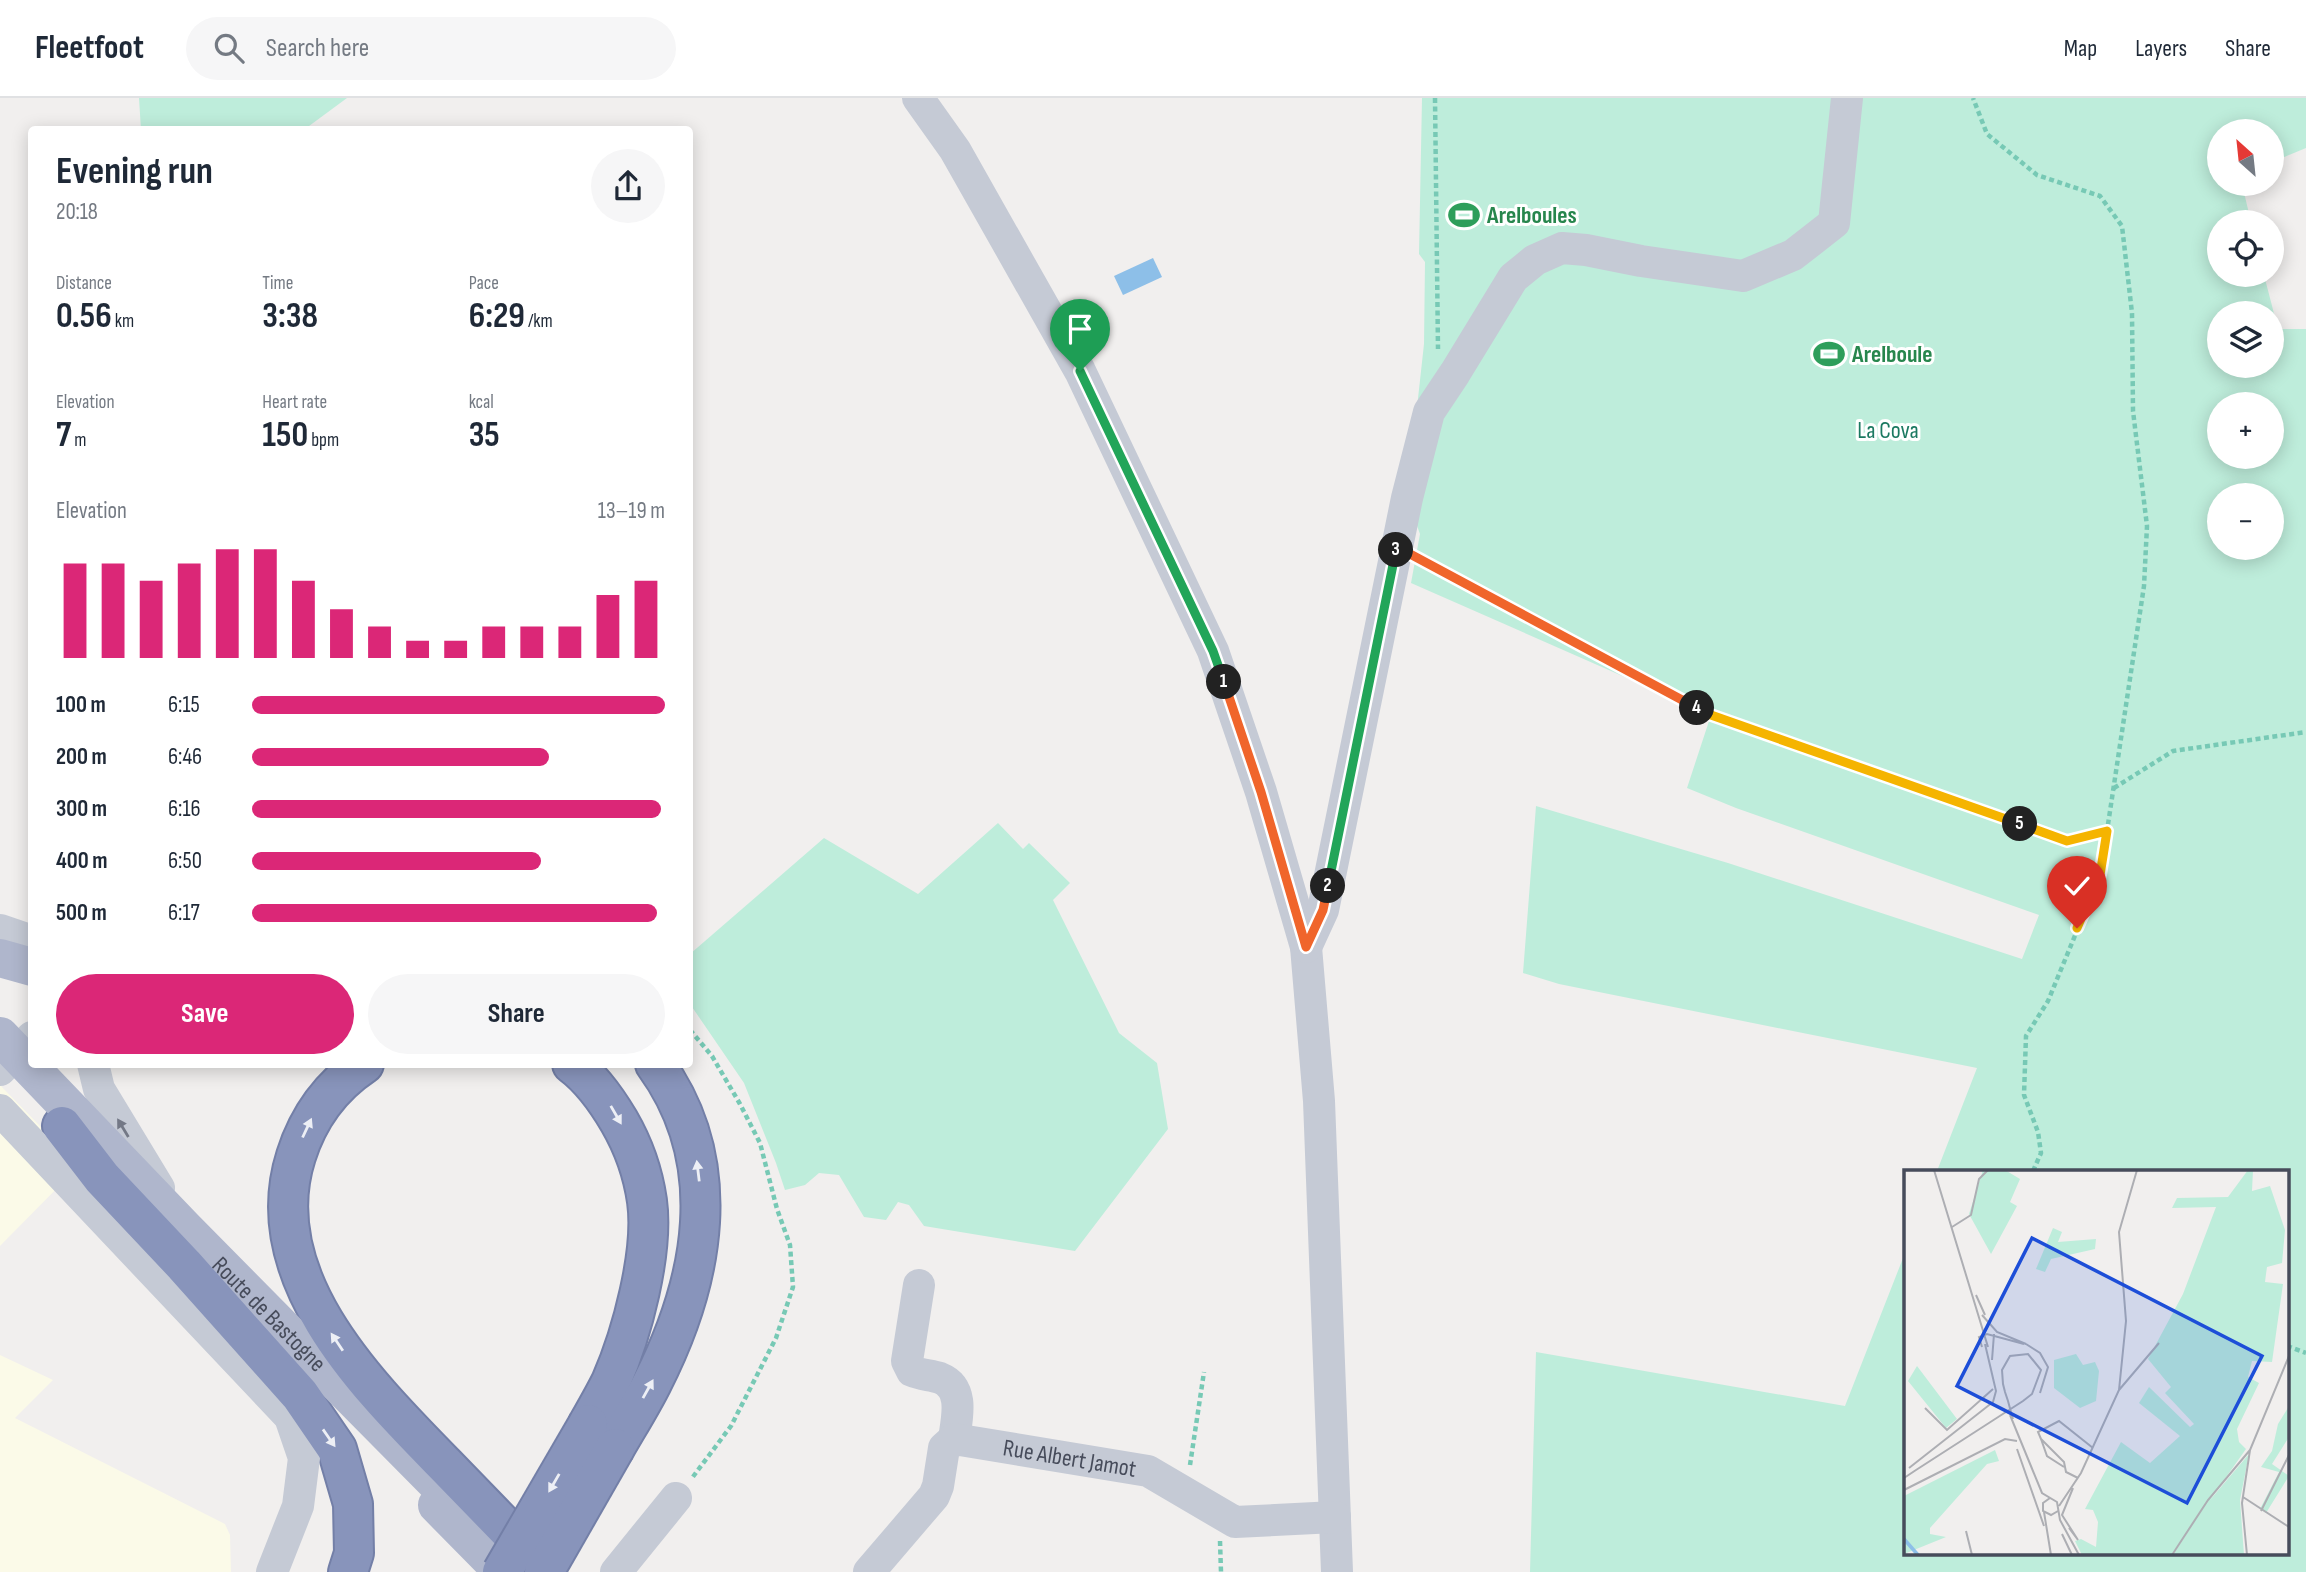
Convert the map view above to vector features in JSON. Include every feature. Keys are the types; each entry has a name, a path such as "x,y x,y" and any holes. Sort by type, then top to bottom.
{"highway":[{"path":"358,1068 327,1097 309,1122 289,1177 287,1203 297,1262 322,1318 361,1374 546,1572 601,1436 611,1382 636,1304 647,1240 647,1201 639,1165 627,1135 607,1101 586,1074 578,1068"},
{"path":"502,1572 601,1436 652,1384 688,1293 699,1246 699,1178 694,1144 668,1082 658,1068"},
{"path":"62,1126 102,1178 300,1395 337,1449 353,1504 354,1553 348,1572"}],"main road":[{"path":"0,958 28,966"},
{"name":"Route de Bastogne","path":"8,1054 62,1126 112,1171 502,1572"},
{"name":"Route de Bastogne","path":"8,1054 525,1572"}],"street":[{"path":"918,98 955,149 1080,371 1213,651 1261,792 1306,947 1319,1101 1337,1572"},
{"path":"1306,947 1323,910 1397,547 1429,412 1513,278 1535,260 1562,248 1743,276 1793,255 1835,223 1847,98"},
{"path":"0,930 28,940"},
{"path":"94,1068 99,1089 184,1228"},
{"path":"0,1110 290,1416 304,1458 298,1506 272,1572"},
{"path":"869,1572 934,1496 944,1448 954,1439 958,1406 956,1392 947,1381 912,1371 906,1361 919,1285"},
{"name":"Rue Albert Jamot","path":"954,1439 1148,1471 1235,1522 1335,1517"},
{"path":"616,1572 676,1498"}],"path":[{"path":"1435,98 1436,361"},
{"path":"1973,98 1987,134 2037,175 2100,196 2122,226 2132,313 2133,411 2147,526 2144,586 2100,875 2048,1001 2026,1036 2024,1095 2038,1132 2041,1153 2033,1170"},
{"path":"1397,547 1711,715 2067,841 2107,831"},
{"path":"2113,788 2173,751 2306,732"},
{"path":"676,1498 731,1426 776,1338 793,1287 790,1245 777,1209 760,1143 712,1056 693,1034"},
{"path":"2288,1346 2306,1353"},
{"path":"1185,1493 1204,1372"}],"shaded area":[{"path":"0,1085 79,1166 0,1246"},
{"path":"0,1355 53,1380 15,1418 225,1524 230,1535 231,1572 0,1572"}],"green space":[{"path":"139,98 347,98 309,126 141,126"},
{"name":"La Cova","path":"1422,98 2306,98 2306,148 2284,157 2284,119 2207,119 2207,196 2245,196 2248,210 2207,210 2207,287 2267,287 2271,301 2207,301 2207,378 2284,378 2284,329 2306,329 2306,1572 1530,1572 1536,1352 1845,1406 1904,1256 1904,1554 2288,1554 2288,1170 1937,1170 1977,1068 1559,984 1523,973 1536,806 1728,863 2022,959 2039,915 1736,808 1687,788 1711,715 1411,583 1420,534 1407,498 1424,344 1425,262 1419,254"},
{"path":"998,823 1023,849 1029,843 1070,883 1053,900 1119,1033 1157,1063 1168,1129 1075,1251 924,1226 909,1205 898,1202 886,1220 864,1217 839,1175 819,1173 805,1185 785,1190 744,1083 693,1008 693,951 824,838 918,894"}],"water":[{"path":"1153,258 1162,277 1123,295 1114,276"}],"place":[{"name":"Arelboules","path":"1464,215"},
{"name":"Arelboule","path":"1829,354"}],"route":[{"path":"1080,371 1213,651 1261,792 1306,947 1323,910 1397,547 1711,715 2067,841 2107,831 2100,875 2077,928"}]}
